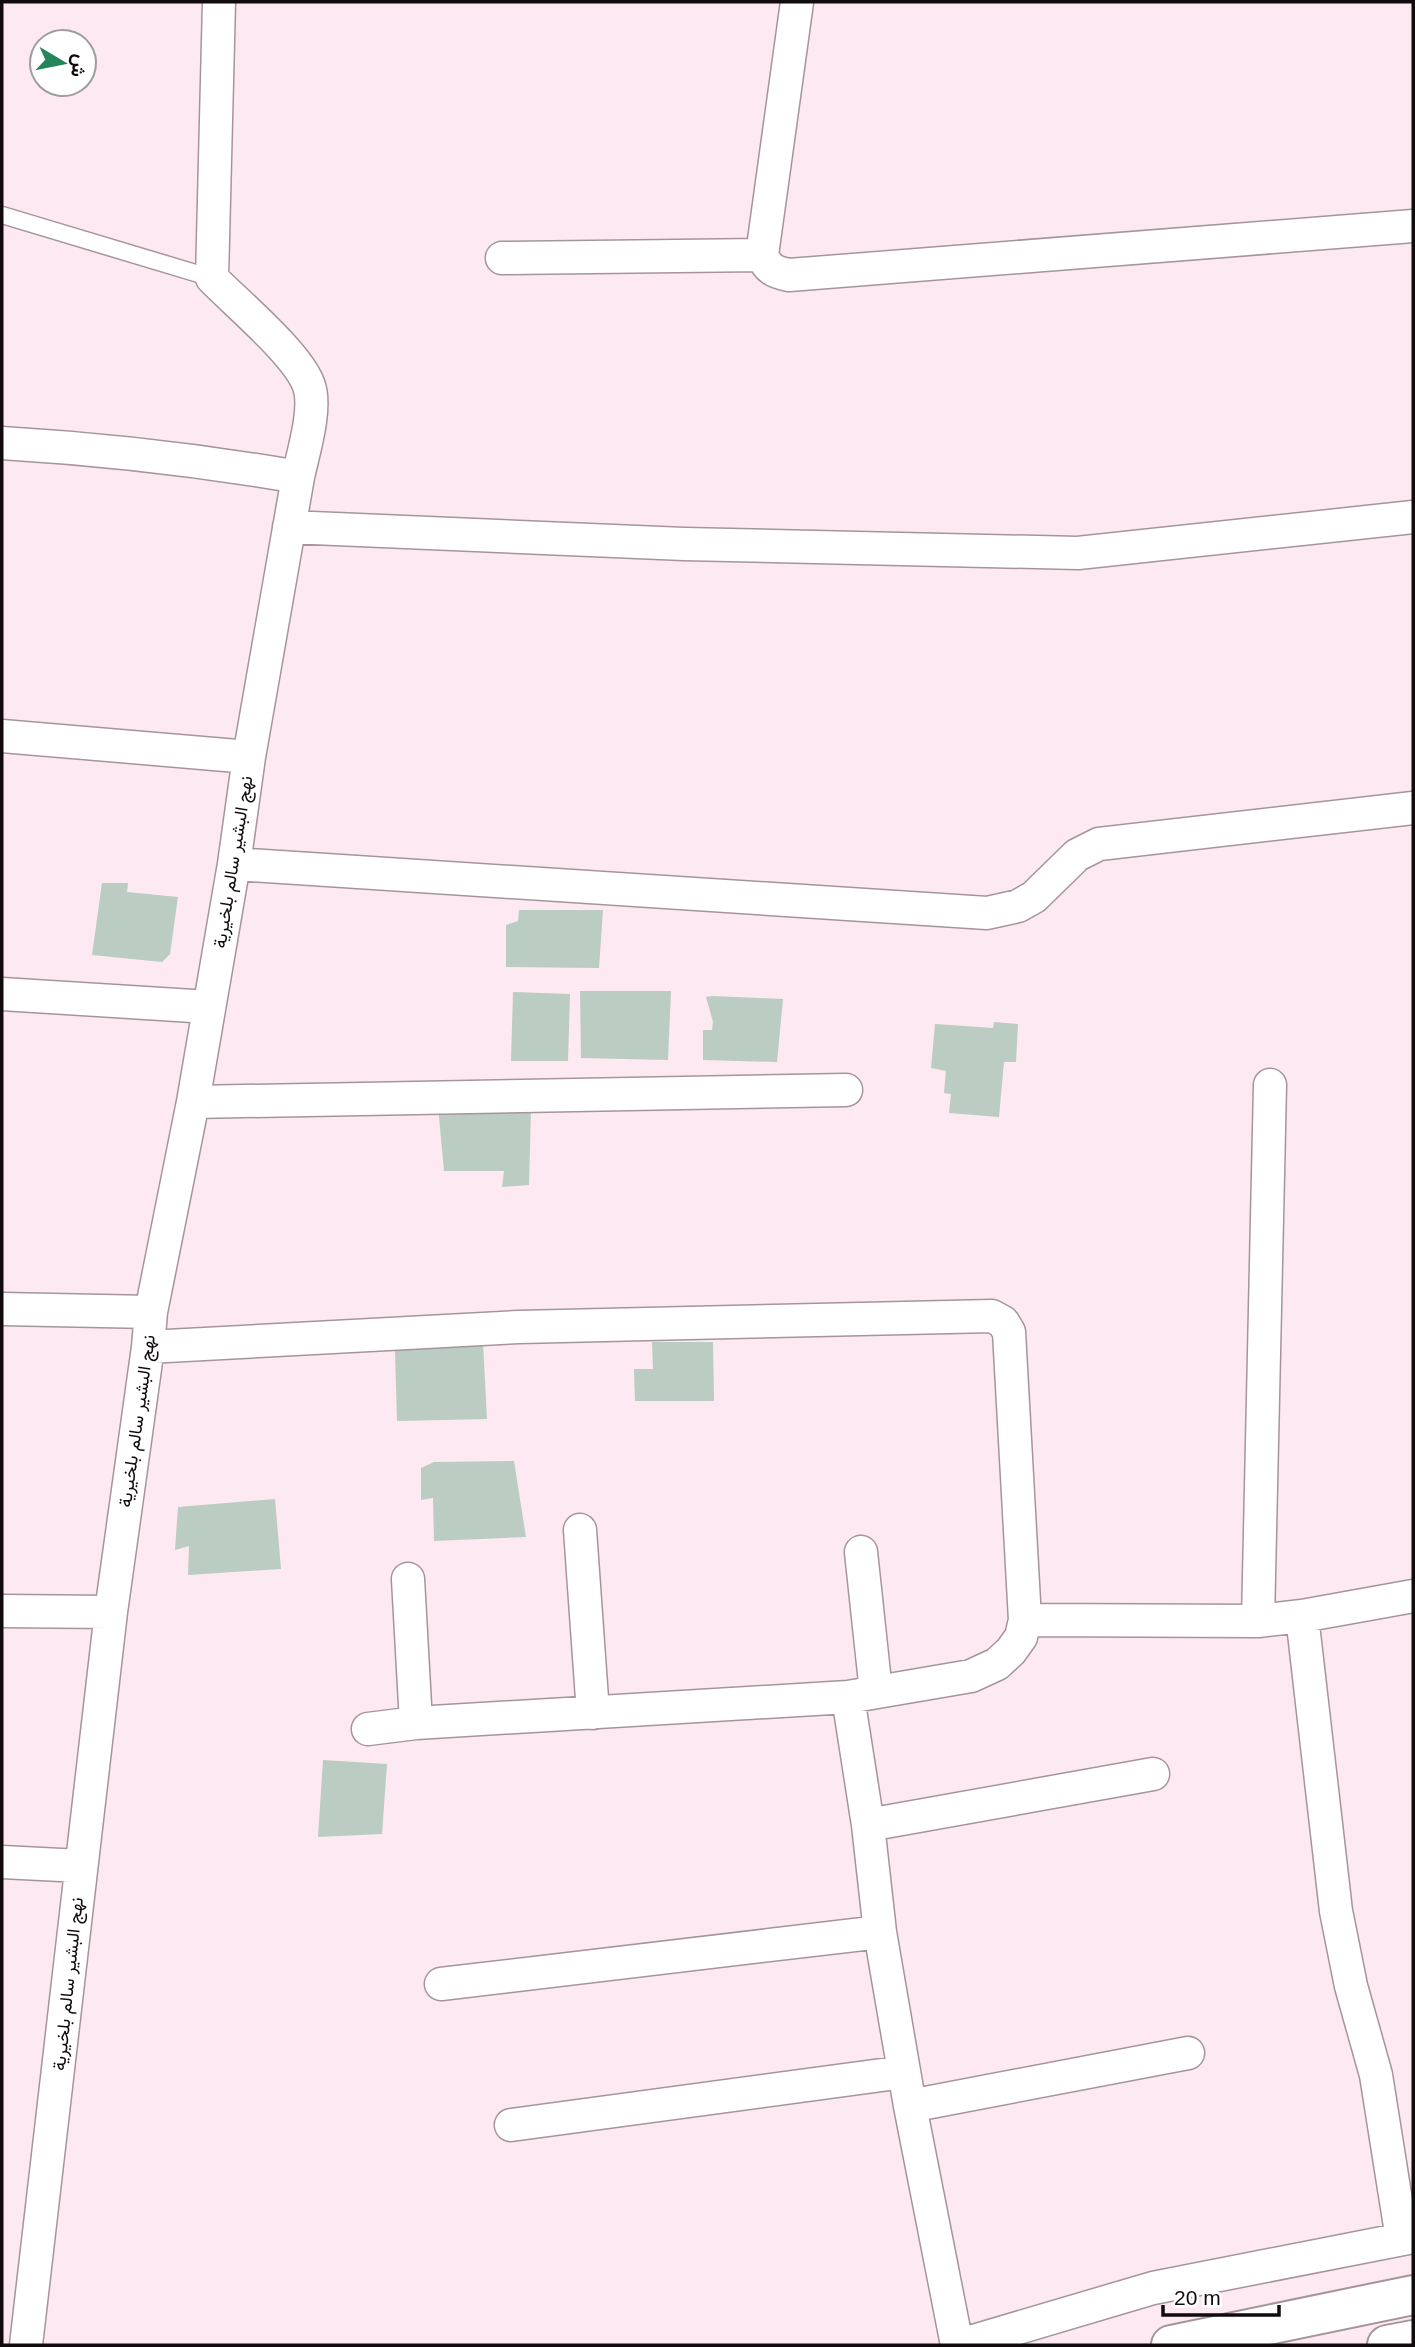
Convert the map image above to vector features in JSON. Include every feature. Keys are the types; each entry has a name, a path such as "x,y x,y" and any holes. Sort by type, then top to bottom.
{"street":[{"path":"212,278 219,2"},
{"path":"797,2 762,255 767,266 775,272 789,275 1413,226"},
{"path":"502,258 762,255"},
{"name":"نهج البشير سالم بلخيرية","path":"26,2345 111,1612 151,1312 193,1102 234,864 249,757 310,416 310,387 297,363 212,278"},
{"path":"2,443 85,448 239,467 294,502 684,544 1078,553 1413,517"},
{"path":"2,736 249,757"},
{"path":"234,864 987,913 1018,906 1034,897 1077,855 1099,844 1413,808"},
{"path":"2,995 209,1007"},
{"path":"1258,1621 1270,1085"},
{"path":"193,1102 846,1090"},
{"path":"2,1309 151,1312"},
{"path":"148,1347 519,1327 992,1317 1003,1322 1009,1332 1025,1620 1021,1637 997,1664 971,1676 862,1695 416,1723 368,1729"},
{"path":"580,1530 593,1713"},
{"path":"861,1552 862,1695 868,1825 880,1932 910,2106 959,2345 1153,2288 1408,2238 1376,2075 1351,1986 1336,1911 1302,1616"},
{"path":"408,1579 416,1723"},
{"path":"1025,1620 1258,1621 1413,1596"},
{"path":"2,1611 111,1612"},
{"path":"868,1825 1153,1774"},
{"path":"2,1862 81,1866"},
{"path":"441,1984 880,1932"},
{"path":"910,2106 1188,2053"},
{"path":"511,2125 904,2072"},
{"path":"1171,2345 1413,2295"},
{"path":"1387,2345 1413,2340"}],"lane":[{"path":"2,215 212,278"}],"building":[{"path":"102,883 128,883 127,892 178,897 170,954 162,962 92,955"},
{"path":"519,910 603,910 599,968 506,967 506,925 518,921"},
{"path":"580,991 671,991 668,1060 581,1058"},
{"path":"513,992 570,994 568,1061 511,1061"},
{"path":"706,997 783,999 777,1062 703,1060 703,1030 712,1030 713,1022"},
{"path":"994,1022 1018,1024 1016,1062 1004,1062 999,1117 949,1113 951,1094 944,1093 946,1071 931,1068 935,1024 993,1028"},
{"path":"438,1106 531,1108 529,1185 502,1187 504,1171 444,1171"},
{"path":"483,1342 487,1419 397,1421 395,1351"},
{"path":"652,1342 713,1342 714,1401 635,1401 634,1369 653,1369"},
{"path":"514,1461 526,1537 434,1541 433,1498 421,1500 421,1468 434,1462"},
{"path":"275,1499 281,1569 188,1575 189,1546 175,1550 178,1507"},
{"path":"323,1760 387,1764 382,1834 318,1837"}]}
